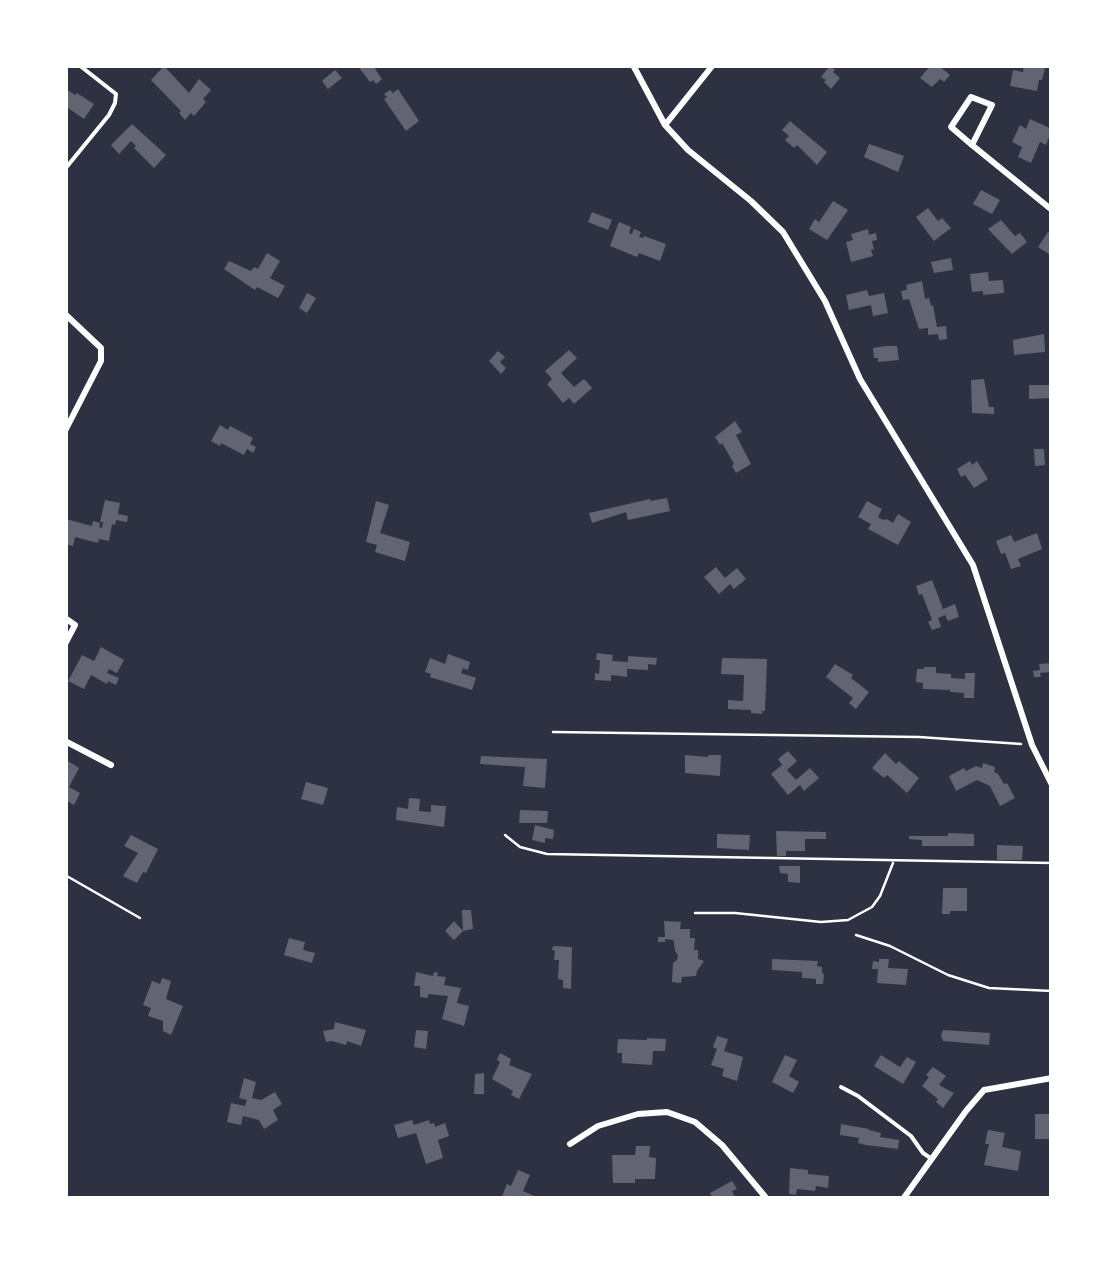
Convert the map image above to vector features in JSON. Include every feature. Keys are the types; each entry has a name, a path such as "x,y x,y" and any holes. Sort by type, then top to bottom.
{"street":[{"path":"634,65 665,125 688,150 783,232 825,302 860,379 973,565 1032,745 1052,785"},
{"path":"665,125 713,65"},
{"path":"972,145 992,104 972,97 951,127 972,145 1052,210"},
{"path":"65,314 101,348 102,362 65,431"},
{"path":"65,618 75,624 65,644"},
{"path":"65,741 110,766"},
{"path":"903,1199 984,1090 1052,1078"},
{"path":"570,1144 598,1126 638,1114 668,1112 695,1122 748,1174 767,1199"}],"lane":[{"path":"65,170 115,103 116,94 78,65"},
{"path":"840,1087 911,1136 932,1159"}],"path":[{"path":"553,732 919,737 1032,745"},
{"path":"505,836 520,847 547,854 1052,864"},
{"path":"695,914 736,913 821,922 848,920 872,907 893,862"},
{"path":"65,875 140,918"},
{"path":"856,935 989,988 1052,991"}],"building":[{"path":"357,65 380,65 375,69 382,79 376,84 370,82"},
{"path":"931,65 938,65 950,75 932,87 920,78"},
{"path":"1024,65 1046,65 1037,91 1010,86 1013,70 1023,72"},
{"path":"164,66 189,93 199,79 211,90 194,116 191,113 185,120 151,80"},
{"path":"830,66 840,78 831,89 821,77"},
{"path":"335,70 342,78 328,89 322,81"},
{"path":"65,88 94,104 84,119 65,106"},
{"path":"398,89 419,121 406,131 384,99 384,94"},
{"path":"1030,119 1052,129 1046,145 1040,142 1031,163 1018,157 1022,147 1012,142 1020,125 1026,129"},
{"path":"790,121 827,152 817,165 797,145 794,148 785,140 789,136 782,130"},
{"path":"132,124 166,155 154,168 131,141 119,154 111,145"},
{"path":"869,144 904,156 898,172 864,157"},
{"path":"981,190 1000,200 992,214 973,204"},
{"path":"833,201 848,210 827,240 809,229 815,219 819,222"},
{"path":"928,208 938,221 942,218 951,228 934,241 916,217"},
{"path":"592,212 612,220 608,230 588,222"},
{"path":"1001,220 1015,236 1020,233 1027,242 1012,254 988,229"},
{"path":"619,222 631,227 629,233 634,229 641,232 639,237 666,244 660,261 610,246"},
{"path":"868,229 869,235 876,233 873,256 851,262 846,242 853,240 851,234"},
{"path":"1048,232 1052,235 1052,254 1038,247"},
{"path":"267,253 280,261 270,278 285,286 278,298 257,287 255,290 224,269 229,261 251,271 254,267 258,269"},
{"path":"951,258 953,270 934,273 931,262"},
{"path":"988,272 989,281 1003,280 1004,293 972,292 970,274"},
{"path":"922,281 925,299 929,298 933,305 937,327 946,326 947,339 939,340 938,334 928,335 928,328 919,329 909,299 903,300 901,291 907,290 906,285"},
{"path":"867,290 869,296 884,293 888,313 873,316 871,305 849,310 846,295"},
{"path":"307,293 316,298 307,313 299,308"},
{"path":"1044,334 1045,352 1014,355 1013,340"},
{"path":"897,346 899,360 878,362 874,358 873,348"},
{"path":"569,350 577,358 561,373 574,387 584,379 592,388 574,404 569,398 563,403 547,384 552,379 545,371"},
{"path":"498,351 505,357 500,362 506,368 501,374 489,361"},
{"path":"984,379 994,414 972,413 971,380"},
{"path":"1029,385 1051,385 1051,398 1029,399"},
{"path":"735,421 742,432 736,435 751,464 736,473 722,443 715,437"},
{"path":"220,425 253,438 253,453 247,449 244,455 211,441"},
{"path":"1034,449 1044,449 1045,465 1035,466"},
{"path":"970,461 972,465 977,461 988,479 974,488 957,469"},
{"path":"667,498 670,511 628,520 626,512 592,523 589,513 650,499"},
{"path":"105,500 120,503 118,514 128,516 127,522 116,520 112,524 109,541 99,539 98,543 75,537 73,546 65,544 66,519 92,526 93,521 102,528"},
{"path":"376,501 389,505 380,533 410,542 405,561 375,552 377,545 366,542"},
{"path":"867,501 882,509 878,517 883,520 893,523 898,514 911,522 898,545 868,529 871,524 858,517"},
{"path":"1037,533 1042,549 1018,559 1021,566 1011,569 996,541 1011,535 1014,542"},
{"path":"716,567 725,578 737,568 746,579 734,589 730,584 719,594 704,577"},
{"path":"932,580 943,609 955,604 959,617 948,621 945,615 938,618 941,627 932,630 928,622 932,620 916,586"},
{"path":"101,647 124,660 117,673 109,669 107,673 119,678 116,685 91,675 84,689 68,681 82,655 94,661"},
{"path":"597,653 613,655 612,661 628,662 628,656 657,658 656,665 648,664 648,670 627,669 627,677 611,675 611,681 595,680 595,673 599,674"},
{"path":"448,654 470,662 468,670 463,668 461,673 476,678 472,690 425,672 430,658 445,664"},
{"path":"722,658 767,659 762,714 728,709 728,700 743,701 744,675 721,674"},
{"path":"1052,663 1052,672 1034,677 1033,671 1040,670 1039,664"},
{"path":"835,664 869,692 856,709 849,703 853,698 826,677"},
{"path":"936,667 936,673 951,674 951,678 965,679 965,673 975,673 974,698 964,698 964,693 950,690 923,689 923,683 916,682 917,669"},
{"path":"788,751 797,761 787,770 796,780 810,768 819,778 804,791 800,785 788,795 771,774 782,765 778,759"},
{"path":"885,753 919,778 907,793 887,775 884,778 872,768"},
{"path":"685,755 721,755 720,776 685,773"},
{"path":"481,756 547,759 545,788 523,786 525,767 480,764"},
{"path":"68,761 79,768 69,787 80,793 74,805 65,800"},
{"path":"983,763 995,767 994,772 1007,783 1015,798 1000,806 990,786 977,780 956,791 949,776 964,768 982,768"},
{"path":"306,782 328,788 323,805 301,799"},
{"path":"409,798 420,799 419,811 431,812 431,805 446,806 444,827 396,820 397,807 408,809"},
{"path":"520,810 548,811 547,823 519,823"},
{"path":"535,825 554,830 553,839 545,838 545,843 532,840"},
{"path":"776,831 826,832 826,839 805,839 805,851 786,851 786,856 777,856"},
{"path":"717,834 750,835 749,850 717,848"},
{"path":"974,834 974,846 922,846 922,840 909,839 948,836"},
{"path":"131,835 158,849 137,883 123,876 138,853 124,846"},
{"path":"997,845 1023,846 1022,860 997,860"},
{"path":"779,866 800,866 800,883 788,882 788,874 780,873"},
{"path":"943,888 967,888 967,911 942,914"},
{"path":"462,910 471,910 473,929 463,931"},
{"path":"454,921 463,931 454,940 445,931"},
{"path":"664,921 681,922 680,929 690,929 690,938 695,938 694,950 698,950 698,959 704,961 696,976 682,977 681,983 672,982 673,963 678,955 673,940 658,942 658,937 665,937"},
{"path":"289,938 305,942 303,950 315,953 312,963 284,955"},
{"path":"553,946 572,947 571,989 563,988 563,980 558,979 559,960 554,960"},
{"path":"772,959 818,961 817,966 822,967 824,974 823,984 802,978 802,972 772,970"},
{"path":"889,959 888,968 908,969 906,985 877,983 878,969 872,969 873,961"},
{"path":"416,972 433,976 438,973 437,976 446,977 444,985 461,988 457,1003 469,1006 464,1026 442,1019 448,996 420,997 420,986 414,986"},
{"path":"162,978 171,981 166,999 183,1006 171,1035 163,1031 163,1021 148,1016 151,1008 143,1005 152,981 160,984"},
{"path":"335,1022 366,1030 361,1046 347,1041 346,1045 326,1042 323,1031 334,1029"},
{"path":"416,1030 428,1031 426,1049 414,1047"},
{"path":"943,1030 990,1033 989,1045 943,1041"},
{"path":"717,1036 728,1039 724,1051 743,1057 737,1081 722,1076 724,1069 711,1065"},
{"path":"618,1039 666,1039 665,1051 653,1051 652,1065 622,1063 622,1053 617,1053"},
{"path":"500,1053 511,1059 509,1065 532,1074 519,1099 492,1079"},
{"path":"785,1055 797,1060 789,1076 799,1082 793,1093 772,1082"},
{"path":"881,1055 900,1067 907,1057 916,1062 903,1084 874,1066"},
{"path":"933,1067 946,1076 939,1085 954,1093 943,1108 922,1086"},
{"path":"484,1073 484,1094 474,1094 475,1074"},
{"path":"244,1078 256,1082 252,1098 261,1100 275,1092 282,1104 273,1110 278,1120 264,1129 259,1120 243,1116 241,1125 227,1122 231,1103 245,1106 247,1100 239,1098"},
{"path":"1035,1114 1052,1114 1050,1139 1035,1139"},
{"path":"412,1120 414,1125 429,1120 435,1127 445,1123 449,1136 438,1140 443,1158 426,1164 416,1133 398,1138 394,1125"},
{"path":"841,1124 899,1140 898,1149 858,1143 859,1138 840,1135"},
{"path":"988,1130 1005,1133 1002,1147 1021,1151 1018,1171 984,1165"},
{"path":"636,1146 650,1146 649,1157 656,1158 655,1179 613,1183 612,1155 635,1155"},
{"path":"790,1168 829,1176 828,1188 816,1186 815,1191 797,1189 796,1195 789,1194"},
{"path":"518,1170 530,1175 523,1191 541,1199 501,1199"},
{"path":"732,1181 737,1189 732,1191 736,1199 713,1199 710,1193"}]}
